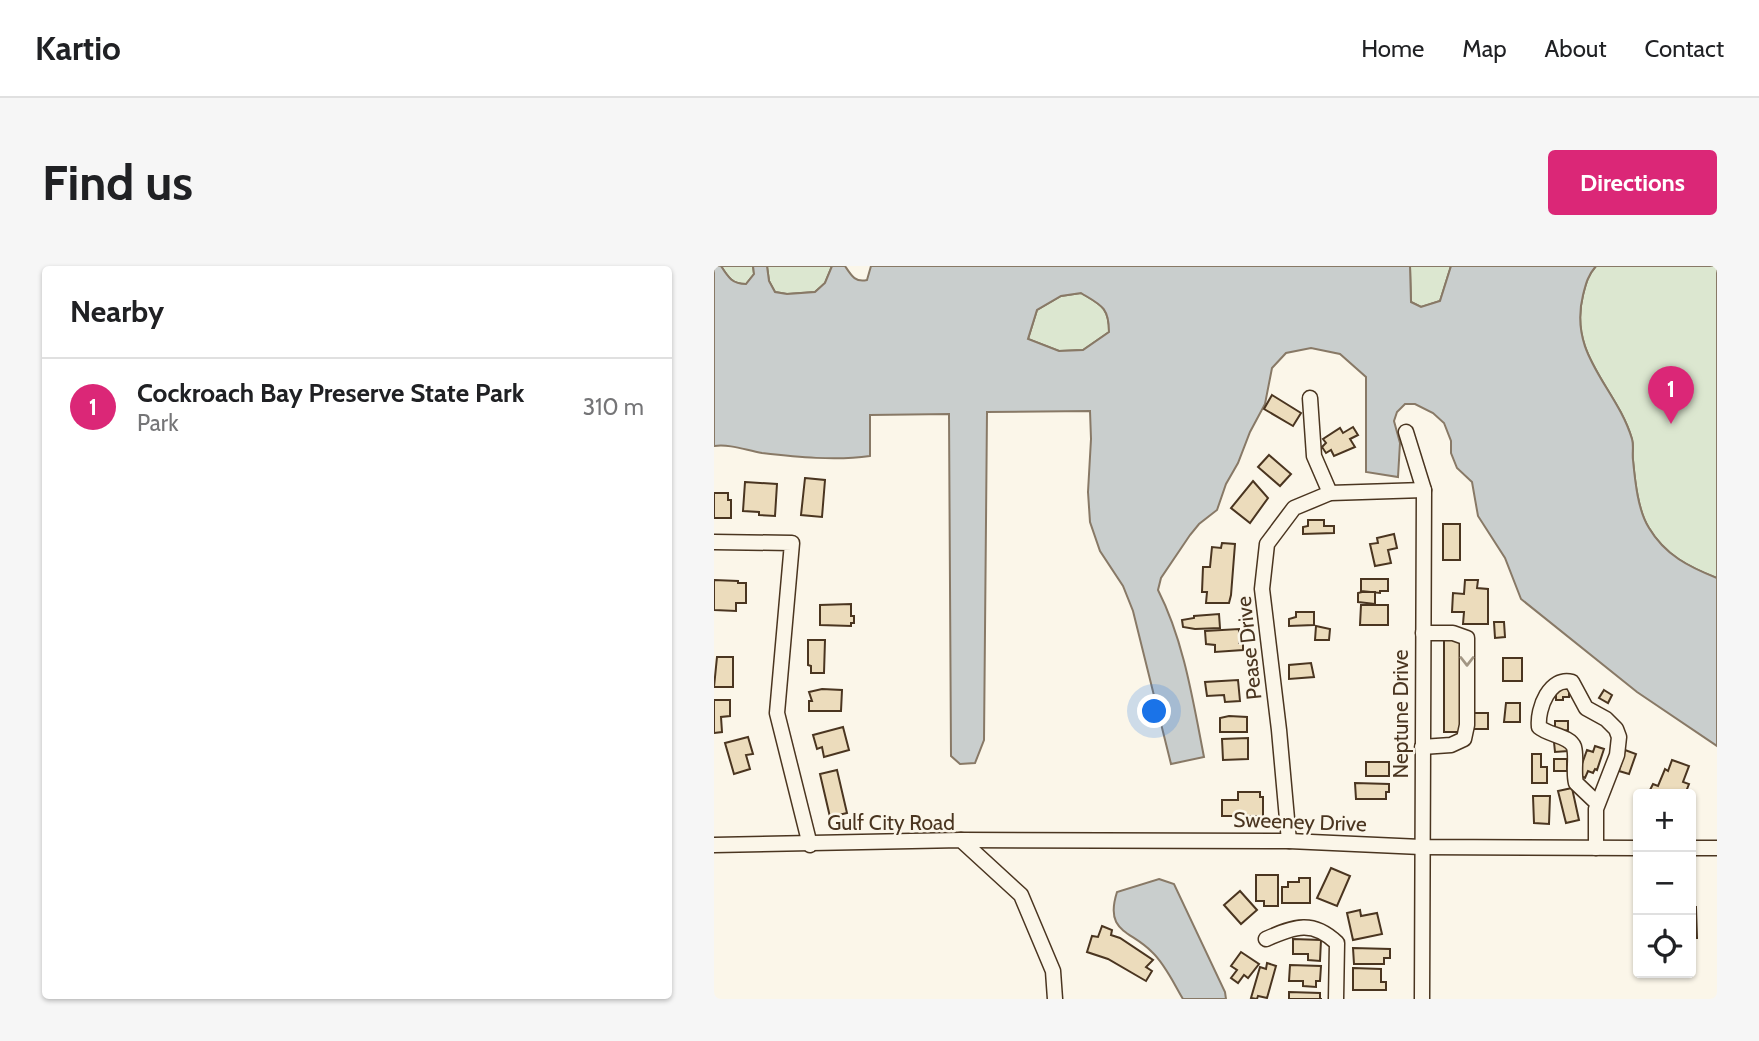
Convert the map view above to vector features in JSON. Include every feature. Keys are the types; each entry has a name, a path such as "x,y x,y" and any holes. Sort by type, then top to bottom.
{"street":[{"path":"1310,398 1314,456 1330,493"},
{"name":"Neptune Drive","path":"1406,432 1424,490 1422,999"},
{"name":"Pease Drive","path":"1289,841 1262,589 1267,544 1294,508 1330,493 1424,490"},
{"path":"714,542 792,543 777,713 810,845"},
{"path":"1422,747 1451,745 1464,739 1467,711 1467,638 1453,633 1423,633"},
{"path":"1597,803 1576,783 1573,746 1570,741 1549,734 1539,727 1538,722 1551,687 1558,682 1573,682 1586,708 1606,719 1616,729 1619,737 1617,755 1597,803 1597,848"},
{"name":"Sweeney Drive","path":"961,840 1289,841 1421,847 1633,848"},
{"name":"Gulf City Road","path":"714,845 961,840 1021,895 1053,971 1055,999"},
{"path":"1696,848 1717,848"},
{"path":"1266,939 1290,929 1325,931 1337,943 1336,999"}],"green space":[{"path":"721,266 753,266 754,274 746,284 737,283 728,277"},
{"path":"767,266 832,266 825,283 815,292 787,294 775,292 769,281"},
{"path":"1410,266 1451,266 1440,301 1421,307 1411,302"},
{"path":"1596,266 1717,266 1717,578 1670,553 1655,537 1642,513 1636,486 1632,439 1625,420 1596,370 1582,336 1580,317 1583,295"},
{"path":"1081,293 1105,312 1109,332 1083,350 1059,351 1028,339 1037,310 1061,296"}],"shaded area":[{"path":"714,266 721,266 728,277 746,284 754,274 753,266 767,266 769,281 775,292 787,294 815,292 825,283 832,266 845,266 854,278 863,281 867,280 871,266 1410,266 1411,302 1421,307 1440,301 1451,266 1596,266 1583,295 1580,317 1582,336 1596,370 1625,420 1632,439 1636,486 1642,513 1655,537 1670,553 1717,578 1717,746 1637,692 1521,599 1505,558 1478,516 1472,482 1457,468 1444,423 1433,413 1415,404 1405,404 1397,412 1394,421 1400,443 1398,477 1366,472 1366,377 1340,354 1311,348 1286,353 1272,368 1265,404 1226,484 1217,510 1199,524 1161,578 1158,590 1181,650 1204,757 1171,764 1133,611 1123,586 1100,551 1090,522 1090,411 987,412 984,740 975,763 960,764 951,756 949,414 870,415 870,456 802,457 714,446","holes":["1081,293 1099,304 1105,312 1109,332 1083,350 1059,351 1028,339 1037,310 1061,296"]},
{"path":"1159,879 1174,884 1226,999 1183,999 1157,957 1117,923 1114,905 1117,892"}],"building":[{"path":"1272,395 1301,413 1293,426 1264,409"},
{"path":"1353,427 1358,435 1350,439 1355,447 1334,456 1331,450 1326,453 1322,447 1326,443 1323,439 1340,428 1343,433"},
{"path":"1269,455 1291,474 1280,486 1258,467"},
{"path":"805,478 825,480 822,517 801,515"},
{"path":"1253,481 1268,498 1250,523 1231,508"},
{"path":"745,482 777,484 775,516 743,511"},
{"path":"714,493 728,493 728,500 731,500 731,518 714,518"},
{"path":"1308,520 1324,520 1324,526 1334,526 1334,533 1303,534 1303,527 1308,526"},
{"path":"1443,524 1460,524 1460,560 1443,560"},
{"path":"1394,534 1397,548 1388,550 1391,563 1375,566 1370,544 1378,543 1377,538"},
{"path":"1222,543 1235,544 1229,603 1206,603 1207,592 1202,592 1203,567 1210,567 1212,547 1221,548"},
{"path":"1361,579 1388,579 1388,591 1361,591"},
{"path":"714,580 746,583 746,603 736,603 736,611 714,610"},
{"path":"1465,580 1478,580 1477,588 1488,589 1488,624 1463,624 1464,612 1452,612 1453,593 1464,594"},
{"path":"1375,592 1375,604 1358,602 1358,593"},
{"path":"851,604 854,623 851,623 851,626 820,625 820,605"},
{"path":"1361,605 1388,605 1388,625 1360,625"},
{"path":"1296,612 1314,612 1314,625 1289,626 1289,619 1296,617"},
{"path":"1219,614 1220,628 1183,627 1182,620"},
{"path":"1494,622 1504,622 1505,637 1495,638"},
{"path":"1316,626 1330,629 1329,640 1315,640"},
{"path":"1239,629 1239,643 1243,643 1243,650 1215,652 1215,645 1206,644 1205,631"},
{"path":"1444,638 1461,638 1462,732 1444,732"},
{"path":"808,640 825,640 824,673 811,673 811,666 808,665"},
{"path":"717,657 733,657 733,687 714,687"},
{"path":"1503,658 1522,658 1522,681 1503,681"},
{"path":"1311,663 1314,677 1289,679 1289,665"},
{"path":"1238,680 1240,701 1225,702 1224,695 1207,696 1205,682"},
{"path":"1556,688 1569,688 1569,697 1556,700"},
{"path":"822,689 842,690 841,711 809,711 809,701 812,701 809,692"},
{"path":"1604,690 1612,695 1608,703 1599,698"},
{"path":"714,700 730,700 730,716 721,717 722,732 714,733"},
{"path":"1506,703 1520,703 1520,722 1504,722"},
{"path":"1468,713 1488,713 1488,729 1468,729"},
{"path":"1247,717 1247,732 1220,732 1220,718"},
{"path":"1555,721 1568,721 1568,730 1555,733"},
{"path":"843,727 849,750 824,757 822,747 817,749 813,735"},
{"path":"748,737 753,754 746,755 750,769 734,774 725,743"},
{"path":"1248,738 1248,759 1223,760 1222,739"},
{"path":"1554,742 1568,742 1568,751 1555,752"},
{"path":"1595,746 1604,749 1597,770 1593,773 1588,771 1585,778 1578,775 1587,750 1593,752"},
{"path":"1625,750 1636,754 1629,774 1619,771"},
{"path":"1532,754 1541,754 1541,767 1547,767 1547,783 1532,783"},
{"path":"1554,759 1567,759 1567,771 1554,771"},
{"path":"1672,760 1689,766 1683,782 1689,784 1687,789 1650,789 1653,784 1658,786 1665,769 1668,771"},
{"path":"1366,762 1389,762 1389,776 1366,776"},
{"path":"837,770 847,813 830,817 820,774"},
{"path":"1355,783 1389,784 1389,792 1386,792 1386,799 1356,799"},
{"path":"1572,788 1579,820 1566,823 1558,791"},
{"path":"1238,792 1260,792 1260,797 1263,797 1263,816 1222,816 1222,800 1238,800"},
{"path":"1533,796 1550,796 1549,824 1534,823"},
{"path":"1331,868 1350,876 1337,906 1317,898"},
{"path":"1256,875 1278,875 1278,906 1264,906 1264,901 1256,901"},
{"path":"1299,878 1310,878 1310,903 1282,903 1282,887 1288,887 1288,882 1299,882"},
{"path":"1240,891 1257,910 1241,924 1224,905"},
{"path":"1360,910 1361,916 1377,913 1382,934 1353,940 1347,913"},
{"path":"1102,926 1112,930 1111,935 1153,960 1146,967 1152,971 1146,981 1108,959 1087,952 1092,936 1098,937"},
{"path":"1293,939 1321,940 1320,961 1308,960 1308,954 1293,954"},
{"path":"1353,948 1390,949 1390,958 1384,958 1384,964 1354,964"},
{"path":"1241,952 1259,964 1248,978 1244,975 1238,983 1231,978 1237,970 1231,966"},
{"path":"1267,963 1276,966 1267,998 1251,998 1260,967 1266,969"},
{"path":"1290,965 1321,966 1320,981 1316,981 1316,987 1303,986 1303,981 1289,981"},
{"path":"1353,968 1381,969 1381,982 1386,982 1386,990 1353,990"},
{"path":"1289,992 1320,993 1320,999 1289,999"}],"place":[{"name":"Cockroach Bay Preserve State Park","path":"1671,424"}]}
